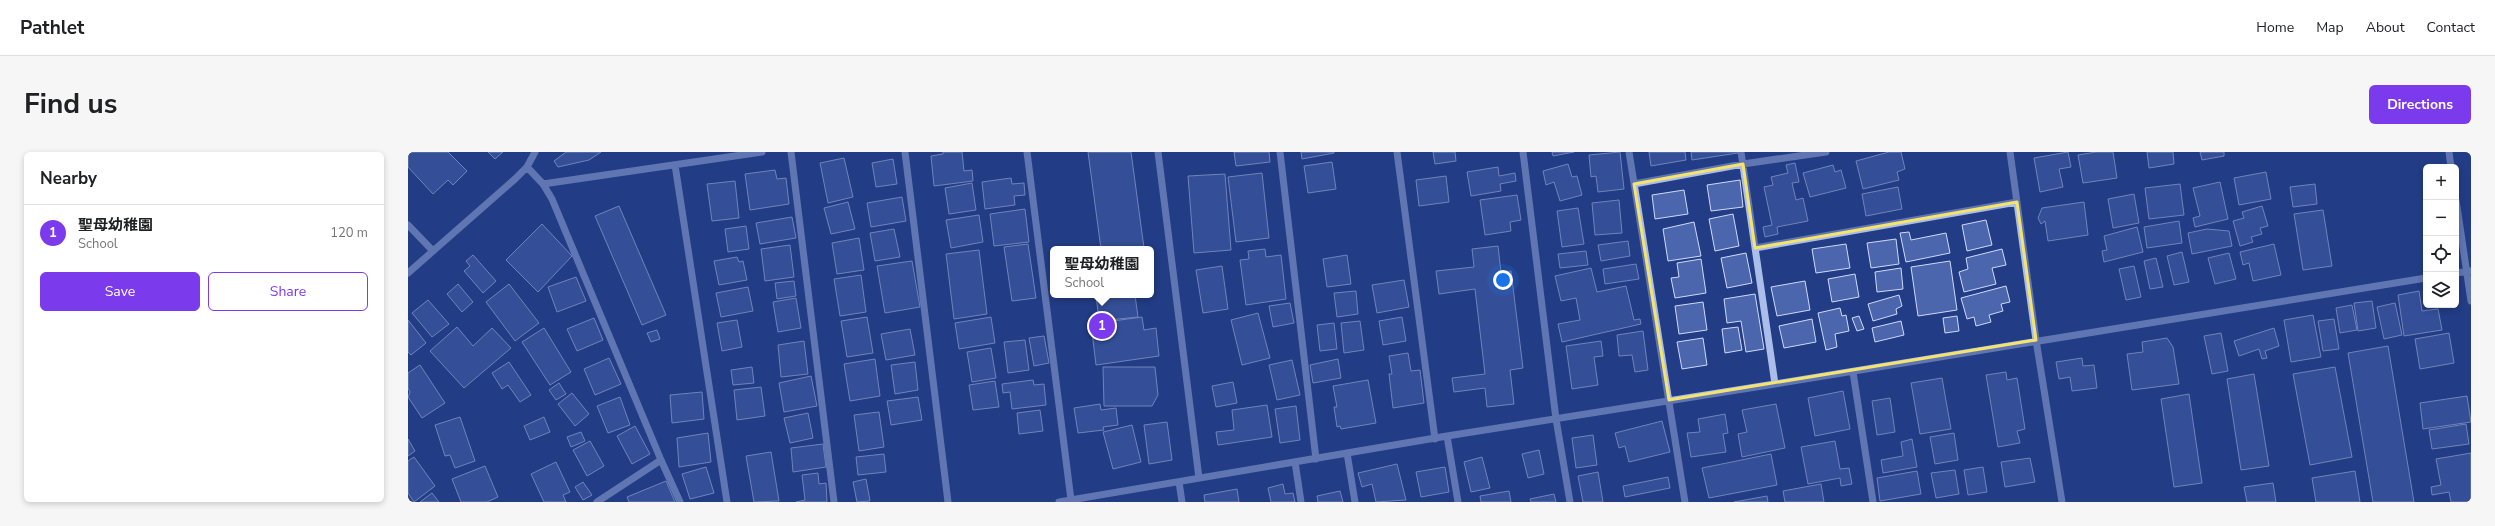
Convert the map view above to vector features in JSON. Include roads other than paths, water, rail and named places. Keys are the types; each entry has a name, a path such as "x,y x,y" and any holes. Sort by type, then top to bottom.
{"street":[{"path":"408,273 527,167 535,152"},
{"path":"543,184 674,165 719,155 762,152"},
{"path":"791,152 834,502"},
{"path":"905,152 948,502"},
{"path":"1027,152 1071,500"},
{"path":"1158,152 1200,478"},
{"path":"1280,152 1316,459"},
{"path":"1398,152 1435,439"},
{"path":"1523,152 1556,419 1570,502"},
{"path":"1629,152 1685,502"},
{"path":"1741,152 1775,384"},
{"path":"1634,184 1743,164 1826,152"},
{"path":"2010,152 2036,340 2062,502"},
{"path":"2449,152 2451,164"},
{"path":"674,165 727,502"},
{"path":"527,167 543,184 552,199 660,460 680,502"},
{"path":"1755,248 2017,202"},
{"path":"2459,216 2469,271 2471,301"},
{"path":"408,225 433,251"},
{"path":"2459,273 2469,271"},
{"path":"1059,502 1447,436 1853,372 2036,340 2423,278"},
{"path":"1853,372 1873,502"},
{"path":"1447,436 1458,502"},
{"path":"1347,453 1355,502"},
{"path":"597,502 660,460"},
{"path":"1295,462 1301,502"},
{"path":"1179,482 1182,502"}],"place":[{"name":"聖母幼稚園","path":"1102,326"}]}
